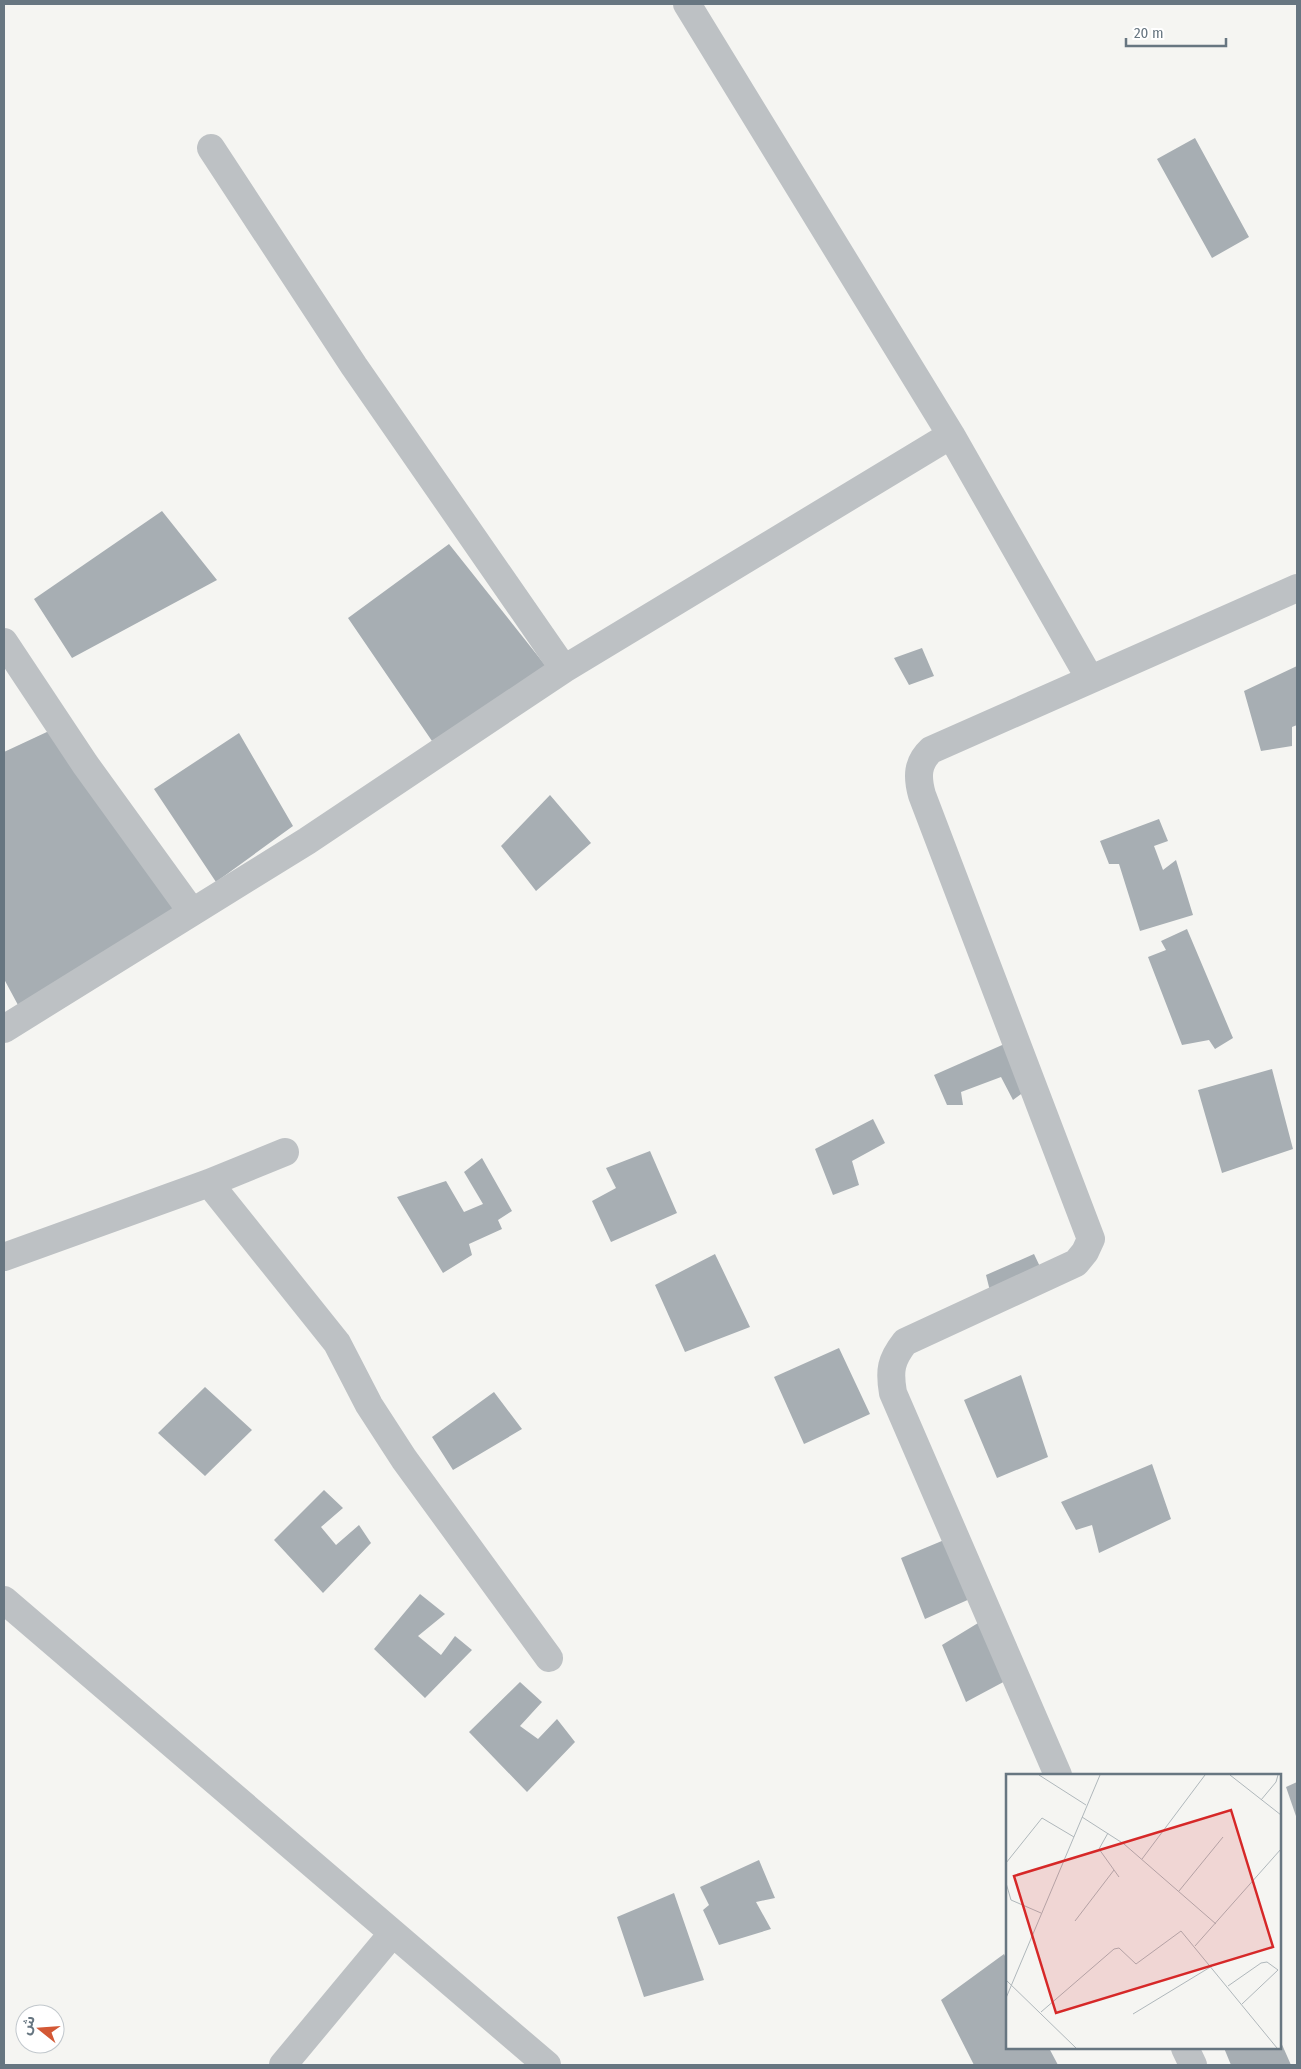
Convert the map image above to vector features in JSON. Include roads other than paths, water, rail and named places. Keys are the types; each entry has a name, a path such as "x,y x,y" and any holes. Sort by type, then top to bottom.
{"street":[{"path":"687,4 951,436 1090,679"},
{"path":"211,148 354,366 564,669"},
{"path":"4,1029 307,841 564,669 951,436"},
{"path":"1058,1774 893,1393 890,1375 894,1356 905,1342 1076,1263 1085,1252 1091,1239 922,795 917,777 923,758 931,750 1297,588"},
{"path":"4,642 85,764 192,912"},
{"path":"4,1258 209,1183 285,1152"},
{"path":"209,1183 338,1343 369,1405 404,1459 549,1658"},
{"path":"4,1600 547,2065"},
{"path":"283,2065 392,1934"},
{"path":"1186,2049 1194,2065"}]}
